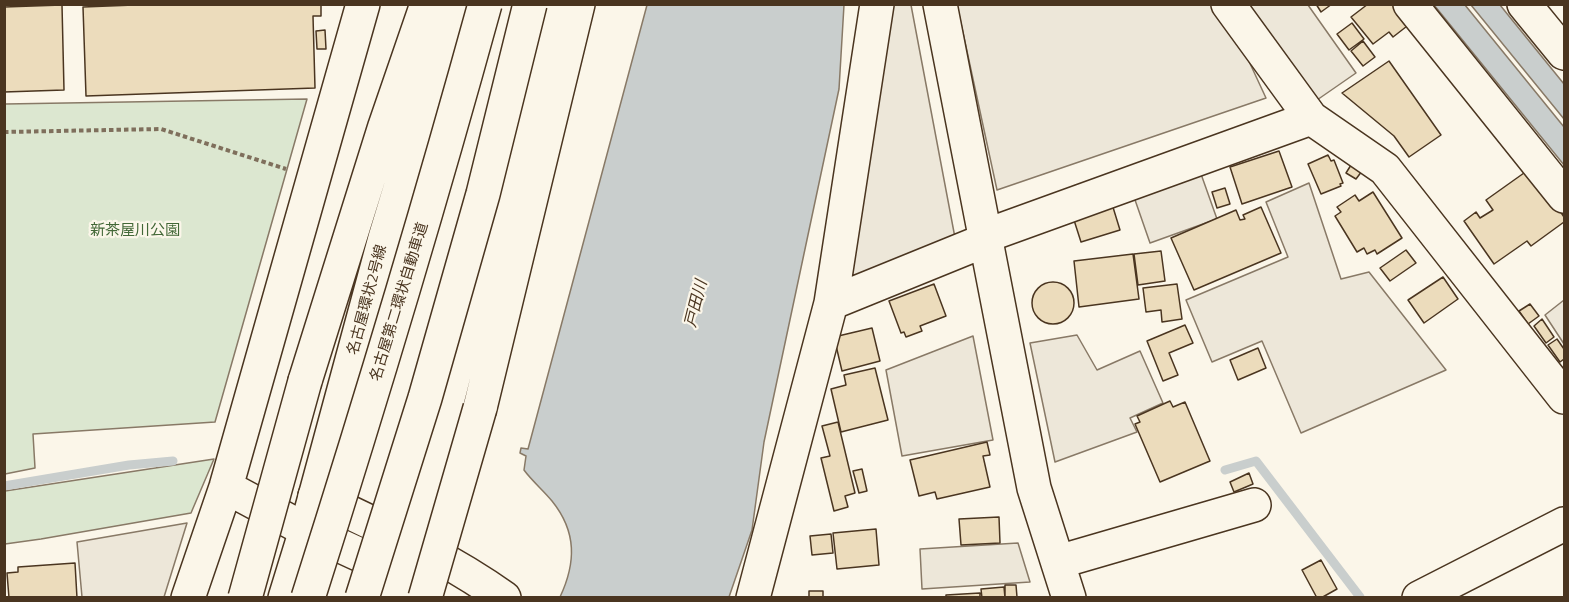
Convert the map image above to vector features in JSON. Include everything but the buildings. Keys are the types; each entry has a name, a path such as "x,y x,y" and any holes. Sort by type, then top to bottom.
{"main road":[{"path":"188,597 226,488 363,4"},
{"path":"245,597 305,381 385,126 427,4"},
{"name":"名古屋環状2号線","path":"285,597 306,530 385,238 456,4"},
{"name":"名古屋第二環状自動車道","path":"308,597 376,384 485,4"},
{"path":"362,597 425,398 480,205 530,4"},
{"path":"406,591 410,542 550,4"},
{"path":"406,591 480,408 578,4"},
{"path":"753,597 831,303 877,4"},
{"path":"939,4 1034,488 1069,597"},
{"path":"1228,4 1311,118 1385,169 1564,397"},
{"path":"1410,4 1564,196"},
{"path":"1524,4 1559,40"},
{"path":"831,303 985,238 1311,118"},
{"path":"226,488 306,530 369,559 406,591 436,597"},
{"path":"315,496 468,572 504,597"},
{"path":"1058,562 1254,505"},
{"path":"1419,597 1564,524"}],"path":[{"path":"4,132 161,129 314,178"}],"green space":[{"name":"新茶屋川公園","path":"307,99 215,422 33,434 35,468 5,474 5,104"},
{"path":"214,459 191,513 5,544 5,491"}],"shaded area":[{"path":"891,5 911,5 956,243 852,288 842,279"},
{"path":"957,5 1216,5 1234,29 1266,98 997,190"},
{"path":"1245,5 1308,5 1356,73 1317,100"},
{"path":"1201,174 1217,219 1150,243 1134,197"},
{"path":"1309,183 1341,279 1369,272 1446,370 1301,433 1262,341 1212,362 1186,300 1288,257 1266,202"},
{"path":"1564,300 1564,344 1545,315"},
{"path":"1077,335 1097,370 1140,351 1163,403 1130,418 1137,432 1055,462 1030,343"},
{"path":"973,336 993,440 902,456 886,370"},
{"path":"187,523 164,597 82,597 77,542"},
{"path":"1018,543 1030,582 922,589 920,549"}],"water":[{"name":"戸田川","path":"647,5 844,5 839,89 764,442 752,530 729,597 560,597 571,560 570,536 566,524 552,501 524,470 526,456 520,453 521,448 528,449"},
{"path":"1434,5 1465,5 1564,127 1564,165"},
{"path":"1471,5 1500,5 1564,84 1564,119"}],"waterway":[{"path":"4,486 129,465 173,461"},
{"path":"1225,470 1256,461 1360,597"}]}
